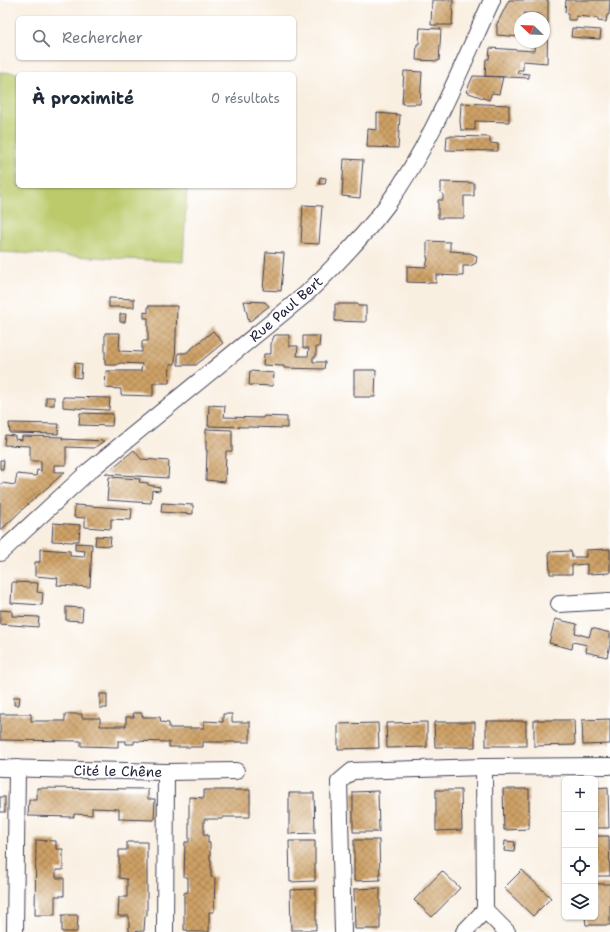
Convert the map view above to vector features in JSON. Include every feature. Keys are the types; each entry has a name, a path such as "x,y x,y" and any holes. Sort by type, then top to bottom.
{"street":[{"name":"Rue Paul Bert","path":"0,553 89,471 306,294 335,266 366,232 387,204 421,152 442,110 492,0"},
{"path":"559,604 610,600"},
{"path":"343,932 339,782 352,771 484,767 610,766"},
{"path":"464,932 485,910 484,767"},
{"name":"Cité le Chêne","path":"0,768 166,772 236,771"},
{"path":"15,932 17,768"},
{"path":"164,932 166,772"},
{"path":"485,910 508,932"}],"green space":[{"path":"0,72 16,73 16,188 187,188 183,262 0,252"}],"building":[{"path":"432,0 453,0 452,25 431,25"},
{"path":"509,0 548,0 548,12 514,12 514,36 497,35 496,26"},
{"path":"566,0 610,0 609,15 607,15 606,22 598,21 598,18 576,16 576,20 568,20 568,13 565,12"},
{"path":"420,28 441,29 439,61 416,60"},
{"path":"572,28 601,30 600,39 571,37"},
{"path":"490,48 534,51 534,48 547,48 547,63 523,61 523,70 518,70 517,73 529,74 529,78 485,76 486,59 489,59"},
{"path":"404,71 422,72 420,104 402,104"},
{"path":"473,76 503,77 499,94 492,93 489,100 466,92"},
{"path":"461,103 509,105 509,122 475,121 475,130 461,130"},
{"path":"377,113 400,115 398,148 367,147 368,129 377,130"},
{"path":"447,136 490,137 490,143 498,144 498,151 446,150"},
{"path":"344,159 363,160 360,198 342,196"},
{"path":"320,177 326,178 325,184 319,184"},
{"path":"441,182 474,183 474,196 464,196 464,218 438,218 438,200 443,200"},
{"path":"303,205 322,206 319,244 301,243"},
{"path":"427,241 450,242 450,251 470,253 477,256 476,263 470,266 463,266 463,276 436,275 436,283 407,282 407,266 426,267 428,258"},
{"path":"266,252 284,253 281,291 263,290"},
{"path":"109,298 134,299 134,307 109,307"},
{"path":"244,301 265,302 269,306 249,322"},
{"path":"335,304 358,304 358,306 366,306 366,322 335,321"},
{"path":"148,306 177,306 175,364 170,364 169,383 153,383 153,396 121,395 121,389 105,388 106,371 141,371 142,364 120,363 116,365 105,365 105,333 120,333 119,351 142,352 142,341 148,341 148,318 144,318 144,312 148,313"},
{"path":"120,314 126,314 125,322 120,322"},
{"path":"213,331 223,343 196,365 178,365 178,353 186,353"},
{"path":"289,335 289,346 298,346 297,356 308,356 309,348 303,348 303,336 320,336 319,347 316,347 316,357 313,357 313,362 325,362 324,369 284,368 284,366 263,365 264,354 271,354 271,344 274,336"},
{"path":"75,363 82,364 81,378 74,377"},
{"path":"354,370 376,370 375,397 354,397"},
{"path":"250,371 274,373 273,386 249,385"},
{"path":"46,397 54,397 54,405 46,405"},
{"path":"63,397 110,398 109,410 63,407"},
{"path":"209,405 225,406 224,417 287,417 287,428 208,426"},
{"path":"80,413 113,414 112,426 79,425"},
{"path":"9,423 59,424 58,434 10,433"},
{"path":"206,429 232,430 232,451 226,451 225,482 206,480"},
{"path":"5,435 15,436 15,439 22,440 22,436 63,437 62,439 104,441 94,448 66,447 66,465 54,465 54,472 65,472 0,531 0,485 2,483 15,485 17,474 36,476 37,470 41,471 41,461 30,461 30,446 4,445"},
{"path":"134,450 141,459 169,461 168,478 105,474"},
{"path":"0,460 4,460 3,469 0,469"},
{"path":"109,477 140,479 139,482 160,487 160,491 152,490 151,503 107,500"},
{"path":"162,503 193,505 193,514 161,512"},
{"path":"75,505 132,509 131,520 111,519 111,529 85,527 85,518 74,517"},
{"path":"53,523 80,525 79,541 52,541"},
{"path":"96,536 111,537 110,546 95,545"},
{"path":"75,543 92,544 90,587 57,585 58,578 35,576 35,562 40,562 40,549 70,551 70,556 84,557 85,551 75,550"},
{"path":"610,549 610,573 587,574 587,564 572,565 572,574 550,574 549,552 571,551 572,557 586,557 586,550"},
{"path":"12,582 38,583 37,592 43,593 42,605 11,603"},
{"path":"66,607 83,608 82,621 66,620"},
{"path":"0,610 12,611 12,616 39,617 38,627 0,624"},
{"path":"555,619 577,624 575,633 589,637 592,628 610,633 610,645 607,657 586,652 587,645 573,642 572,649 549,643"},
{"path":"100,694 107,694 107,708 100,708"},
{"path":"14,697 20,697 19,705 14,705"},
{"path":"133,713 142,713 142,717 160,717 161,722 169,723 169,728 204,728 204,721 223,722 223,714 232,714 232,722 250,722 250,742 203,742 203,747 169,747 169,742 134,741 134,744 126,744 126,741 118,741 118,747 81,746 81,741 0,740 0,714 31,714 31,721 65,721 65,714 82,714 82,718 100,718 100,726 126,726 126,717 134,717"},
{"path":"610,719 610,744 583,745 582,720"},
{"path":"534,720 574,720 575,745 534,746"},
{"path":"486,721 526,721 526,746 486,746"},
{"path":"427,722 427,747 387,748 386,723"},
{"path":"434,722 475,722 475,747 435,747"},
{"path":"378,723 379,748 338,749 338,724"},
{"path":"608,787 609,828 598,828 598,788"},
{"path":"37,788 148,789 148,799 155,799 154,820 119,819 119,809 92,808 92,815 74,814 74,817 28,816 29,800 37,800"},
{"path":"503,789 529,789 529,829 504,830"},
{"path":"204,790 250,790 250,817 204,819 204,835 208,835 208,843 210,843 211,877 215,878 214,912 209,912 209,932 188,932 188,930 184,930 184,893 188,892 188,877 184,877 185,842 189,842 189,797 204,798"},
{"path":"436,790 461,790 462,830 436,831"},
{"path":"378,791 379,832 353,832 353,792"},
{"path":"289,793 314,793 315,833 289,834"},
{"path":"0,797 5,797 5,812 0,812"},
{"path":"598,836 609,836 610,876 598,876"},
{"path":"36,840 56,841 56,849 63,849 63,870 56,870 56,878 64,878 64,896 55,896 55,915 35,915"},
{"path":"354,840 379,840 380,880 354,881"},
{"path":"289,841 315,841 315,881 290,882"},
{"path":"505,841 515,842 514,852 504,851"},
{"path":"127,842 147,842 147,916 145,916 144,931 129,932 129,916 118,916 119,897 127,897 127,879 119,878 119,850 127,850"},
{"path":"522,870 551,898 533,916 504,888"},
{"path":"442,871 460,888 432,917 414,900"},
{"path":"598,884 610,884 610,925 586,925 585,920 598,920"},
{"path":"380,888 380,929 355,929 354,889"},
{"path":"316,889 316,930 291,930 290,890"},
{"path":"62,915 78,915 77,932 62,932"}]}
